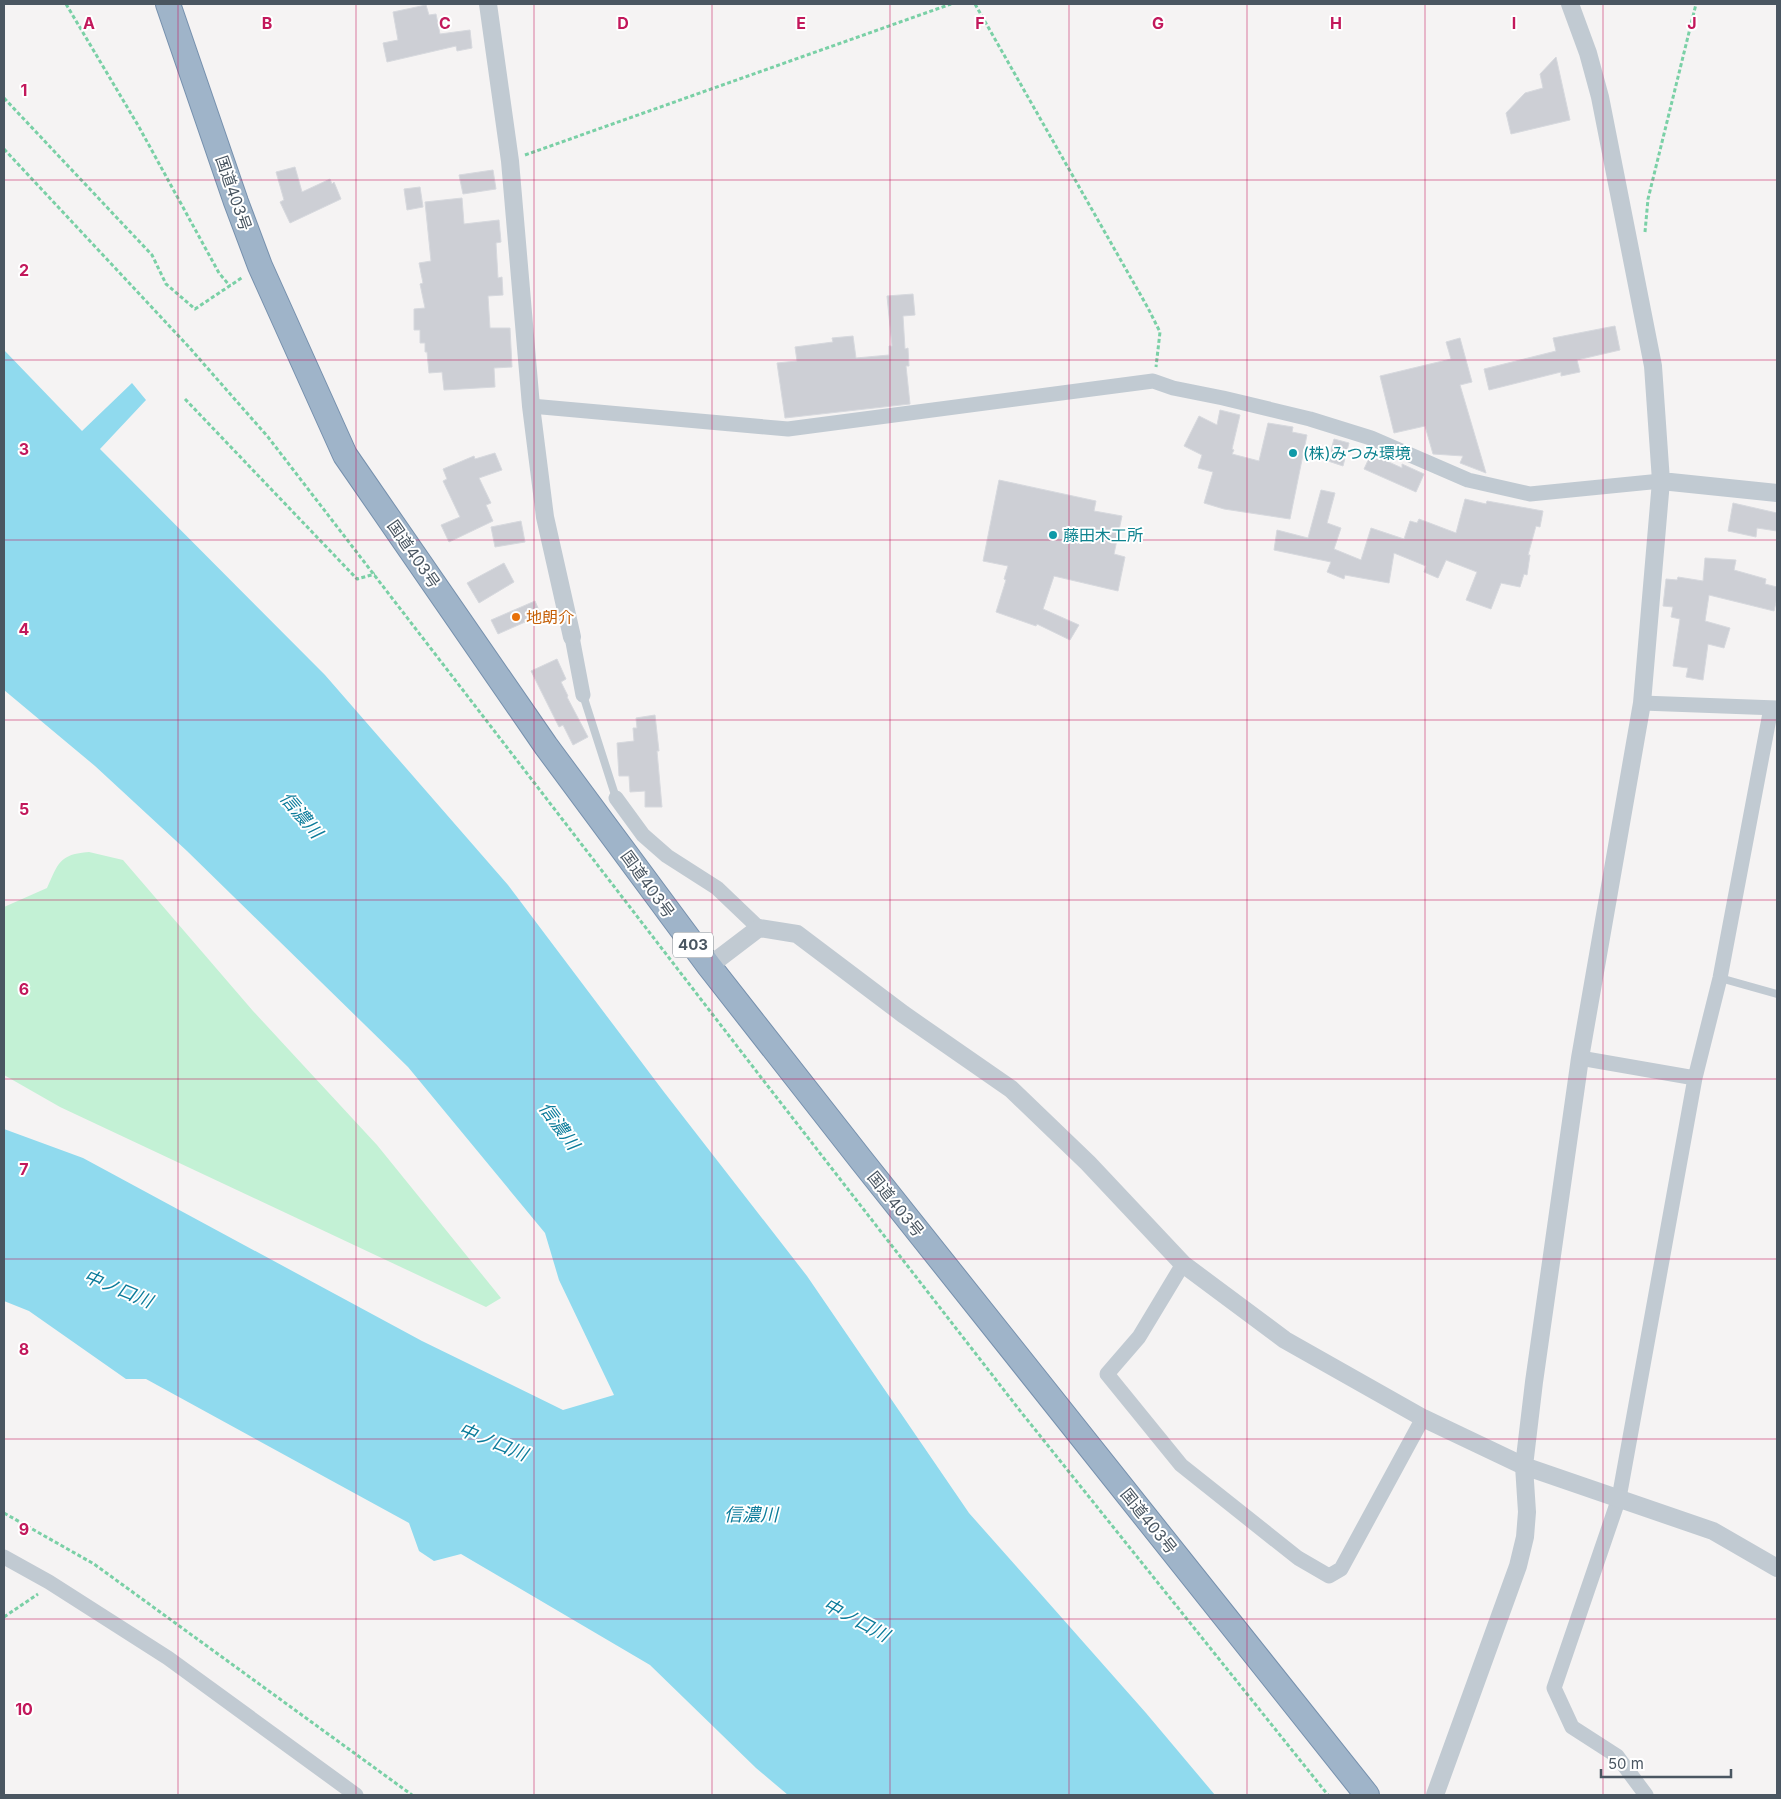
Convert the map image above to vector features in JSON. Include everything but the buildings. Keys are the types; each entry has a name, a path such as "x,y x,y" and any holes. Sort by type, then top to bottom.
{"highway":[{"name":"国道403号","path":"168,4 260,266 345,455 546,746 709,966 1367,1795"}],"street":[{"path":"488,4 510,161 531,406 545,517 583,695"},
{"path":"1435,1795 1518,1566 1525,1537 1527,1512 1524,1466 1534,1382 1580,1058 1642,703 1660,481 1654,366 1630,256 1600,97 1588,53 1570,4"},
{"path":"531,406 788,429 1153,381 1173,388 1310,419 1370,438 1468,480 1530,494 1660,481 1777,493"},
{"path":"1642,703 1774,708 1720,978 1696,1078 1619,1498 1554,1688 1572,1727 1617,1756 1646,1795"},
{"path":"616,798 642,834 667,856 718,888 759,928 796,934 903,1014 1011,1088 1088,1163 1184,1264 1285,1340 1422,1418 1524,1466 1713,1531 1777,1568"},
{"path":"709,966 759,928"},
{"path":"1580,1058 1696,1078"},
{"path":"1184,1264 1139,1337 1107,1374 1181,1465 1298,1558 1329,1576 1341,1569 1422,1418"},
{"path":"4,1557 49,1582 168,1658 356,1795"}],"lane":[{"path":"583,695 616,798"},
{"path":"1720,978 1777,994"}],"path":[{"path":"66,4 139,127 219,273 230,286"},
{"path":"510,161 950,4"},
{"path":"975,4 1160,332 1158,357 1153,381"},
{"path":"1630,256 1645,244 1648,199 1696,4"},
{"path":"4,98 152,255 166,284 195,309 260,266"},
{"path":"4,149 181,339 268,437 1021,1412 1328,1795"},
{"path":"185,399 357,579 375,574"},
{"path":"4,1514 94,1564 412,1795"},
{"path":"4,1618 39,1594 49,1582"}],"green space":[{"path":"89,852 123,860 253,1011 377,1145 501,1298 486,1307 60,1107 4,1075 4,907 47,888 57,867 65,858"}],"water":[{"name":"信濃川","path":"4,350 82,431 132,383 146,400 100,449 325,675 508,885 664,1092 807,1276 969,1513 1146,1713 1215,1795 788,1795 756,1768 650,1665 461,1554 434,1561 419,1551 409,1523 146,1379 126,1379 29,1311 4,1301 4,1129 83,1158 422,1341 563,1410 614,1395 559,1280 545,1233 408,1067 187,851 95,766 4,690"}],"place":[{"name":"(株)みつみ環境","path":"1293,453"},
{"name":"藤田木工所","path":"1053,535"},
{"name":"地朗介","path":"516,617"}],"water label":[{"name":"中ノ口川","path":"118,1289"},
{"name":"中ノ口川","path":"493,1442"},
{"name":"中ノ口川","path":"856,1620"}]}
